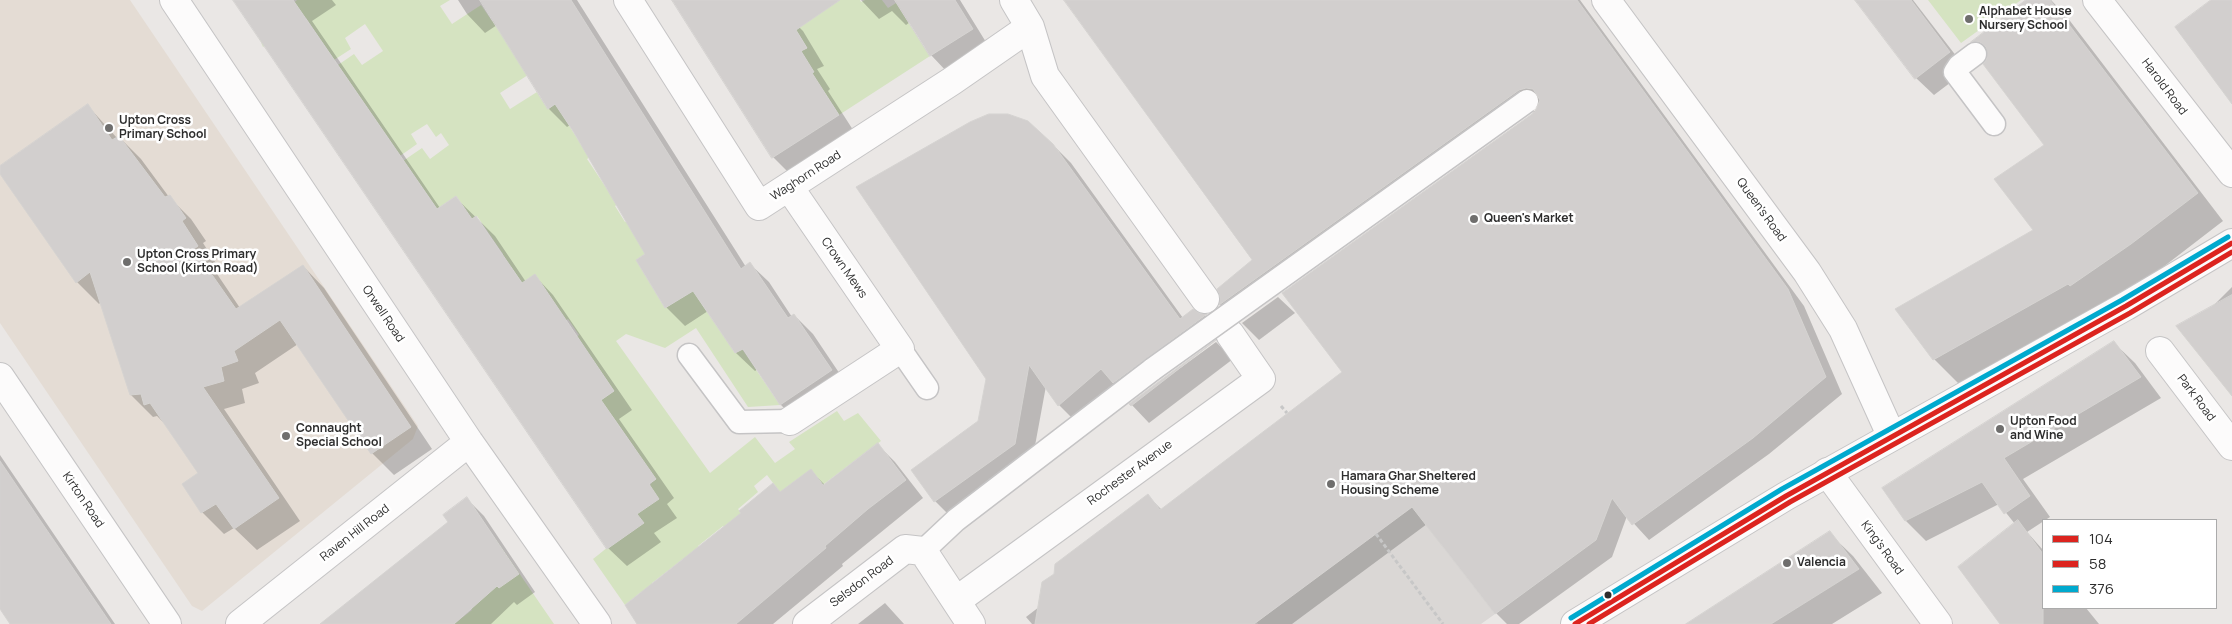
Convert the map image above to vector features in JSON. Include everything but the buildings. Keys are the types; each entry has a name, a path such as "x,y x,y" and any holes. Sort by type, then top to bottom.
{"street":[{"name":"Orwell Road","path":"174,0 469,442 597,624"},
{"name":"Waghorn Road","path":"628,0 759,206 952,81 1030,27"},
{"path":"1014,0 1030,27 1045,76 1205,299"},
{"name":"Queen's Road","path":"1606,0 1807,272 1844,329 1891,435"},
{"name":"Harold Road","path":"2097,0 2232,174"},
{"name":"Crown Mews","path":"789,187 900,349"},
{"path":"1574,624 1827,472 2094,324 2232,243"},
{"name":"Rochester Avenue","path":"956,601 1261,379 1230,334"},
{"path":"790,420 900,349"},
{"name":"Park Road","path":"2160,351 2232,446"},
{"name":"Kirton Road","path":"0,377 167,624"},
{"name":"Raven Hill Road","path":"240,624 469,442"},
{"name":"King's Road","path":"1827,472 1938,624"},
{"name":"Selsdon Road","path":"807,624 905,549 923,551"},
{"path":"923,551 971,624"}],"lane":[{"path":"1975,54 1958,66 1955,72 1994,124"},
{"path":"923,551 956,520 1153,369 1526,101"},
{"name":"Crown Mews","path":"900,349 927,388"},
{"path":"689,356 739,422 790,420"}],"path":[{"path":"1376,534 1443,624"}],"shaded area":[{"name":"Upton Cross Primary School","path":"0,0 130,0 418,426 413,439 202,611 192,606 0,323"},
{"path":"1417,504 1434,527 1443,547 1495,614 1481,624 1258,624 1257,622"}],"green space":[{"path":"297,0 450,0 440,6 452,24 481,5 492,21 521,2 556,57 500,93 510,109 537,92 548,109 577,91 563,116 582,146 610,144 587,159 613,198 639,190 615,206 625,222 634,217 669,238 636,260 665,308 737,262 698,298 735,353 742,349 780,405 748,407 696,328 665,348 626,334 616,341 710,473 755,437 775,463 795,449 789,442 837,411 844,421 858,413 881,441 792,508 767,475 754,486 758,492 738,509 762,540 745,553 723,526 698,546 700,549 685,561 683,559 652,583 674,611 663,620 641,592 625,605 593,559 628,526 637,513 649,486 656,479 604,468 634,447 613,417 595,404 614,391 606,379 564,346 579,335 568,319 562,323 522,283 511,267 482,287 474,275 503,254 477,216 452,232 464,207 456,196 437,209 403,161 422,148 430,159 449,145 441,133 436,137 427,124 411,134 417,144 400,156 338,65 354,54 362,65 383,51 365,24 345,38 351,49 334,60 306,18 263,47 258,35"},
{"path":"840,0 860,0 861,2 865,0 882,0 888,8 896,3 930,56 839,115 825,93 816,98 801,51 807,48 798,33 789,29"},
{"name":"Alphabet House Nursery School","path":"1928,0 2021,0 1961,43"},
{"path":"495,538 554,624 454,624 472,610 445,576"}],"transit line":[{"name":"376","path":"1571,618 1782,489 2122,300 2228,237"},
{"name":"104","path":"1575,624 1786,496 2126,306 2232,243"},
{"name":"58","path":"1589,624 1790,502 2130,313 2232,252"}],"place":[{"name":"Alphabet House Nursery School","path":"1969,19"},
{"name":"Upton Cross Primary School","path":"109,128"},
{"name":"Queen's Market","path":"1474,219"},
{"name":"Upton Cross Primary School (Kirton Road)","path":"127,262"},
{"name":"Upton Food and Wine","path":"2000,429"},
{"name":"Connaught Special School","path":"286,436"},
{"name":"Hamara Ghar Sheltered Housing Scheme","path":"1331,484"},
{"name":"Valencia","path":"1787,563"}]}
